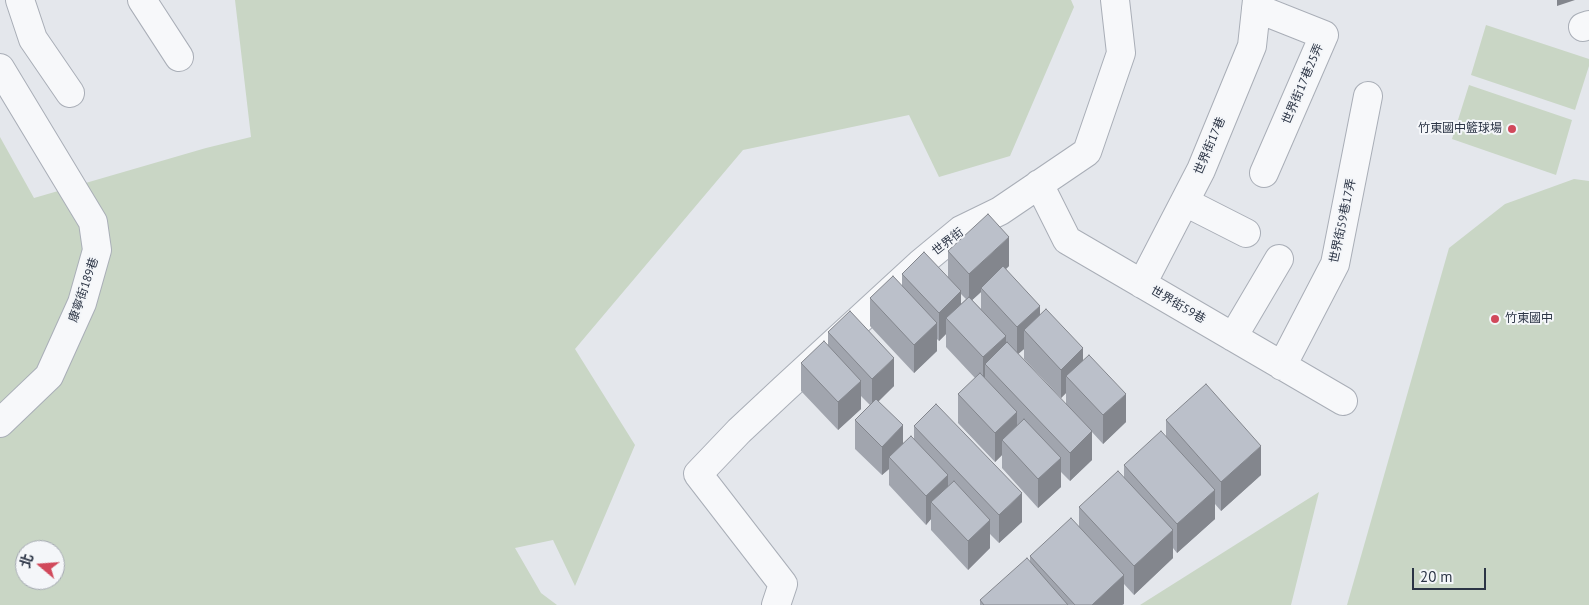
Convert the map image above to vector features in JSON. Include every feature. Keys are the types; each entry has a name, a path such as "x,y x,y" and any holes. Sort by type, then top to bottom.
{"street":[{"path":"20,0 33,39 70,93"},
{"path":"142,0 179,56"},
{"name":"世界街","path":"776,605 783,584 698,474 777,395 961,230 1000,211 1087,152 1121,53 1115,0"},
{"name":"世界街17巷25弄","path":"1257,4 1324,35 1264,173"},
{"name":"世界街17巷","path":"1142,284 1201,170 1252,46 1257,4"},
{"name":"康寧街189巷","path":"0,68 93,222 97,250 82,303 49,376 0,423"},
{"name":"世界街59巷17弄","path":"1282,366 1335,264 1368,96"},
{"name":"世界街59巷","path":"1040,184 1067,240 1342,401"},
{"path":"1185,202 1246,233"},
{"path":"1233,337 1279,259"}],"green space":[{"path":"235,0 1071,0 1074,7 1010,156 939,177 909,115 743,150 575,349 635,445 575,586 553,540 515,548 541,593 557,605 0,605 0,137 34,198 206,148 251,137"},
{"name":"竹東國中籃球場","path":"1486,25 1589,59 1589,66 1575,110 1471,75"},
{"name":"竹東國中籃球場","path":"1469,85 1572,120 1556,175 1452,139"},
{"name":"竹東國中","path":"1574,179 1589,181 1589,605 1347,605 1449,248 1505,204"},
{"path":"1319,492 1291,605 1140,605"}],"building":[{"path":"988,214 1009,237 969,274 948,251"},
{"path":"924,252 961,291 939,313 902,274"},
{"path":"1003,266 1040,306 1017,327 981,288"},
{"path":"893,276 937,323 914,345 870,298"},
{"path":"969,297 1006,336 983,357 946,318"},
{"path":"1046,309 1083,348 1061,370 1024,330"},
{"path":"850,311 894,358 872,379 828,332"},
{"path":"824,341 861,381 838,402 801,363"},
{"path":"1007,342 1092,431 1070,453 985,364"},
{"path":"1089,355 1126,394 1103,415 1066,376"},
{"path":"980,373 1017,412 995,433 958,394"},
{"path":"1206,384 1261,446 1221,482 1166,420"},
{"path":"876,399 903,425 882,447 855,420"},
{"path":"936,404 1022,493 999,515 914,426"},
{"path":"1024,419 1061,458 1038,479 1002,440"},
{"path":"1161,431 1215,490 1177,524 1124,465"},
{"path":"911,436 948,475 926,496 889,457"},
{"path":"1118,471 1173,530 1134,566 1079,507"},
{"path":"954,481 990,520 968,541 931,502"},
{"path":"1071,518 1124,575 1092,605 1075,605 1030,556"},
{"path":"1027,558 1068,605 984,605 980,600"}],"place":[{"name":"竹東國中籃球場","path":"1512,129"},
{"name":"竹東國中","path":"1495,319"}]}
